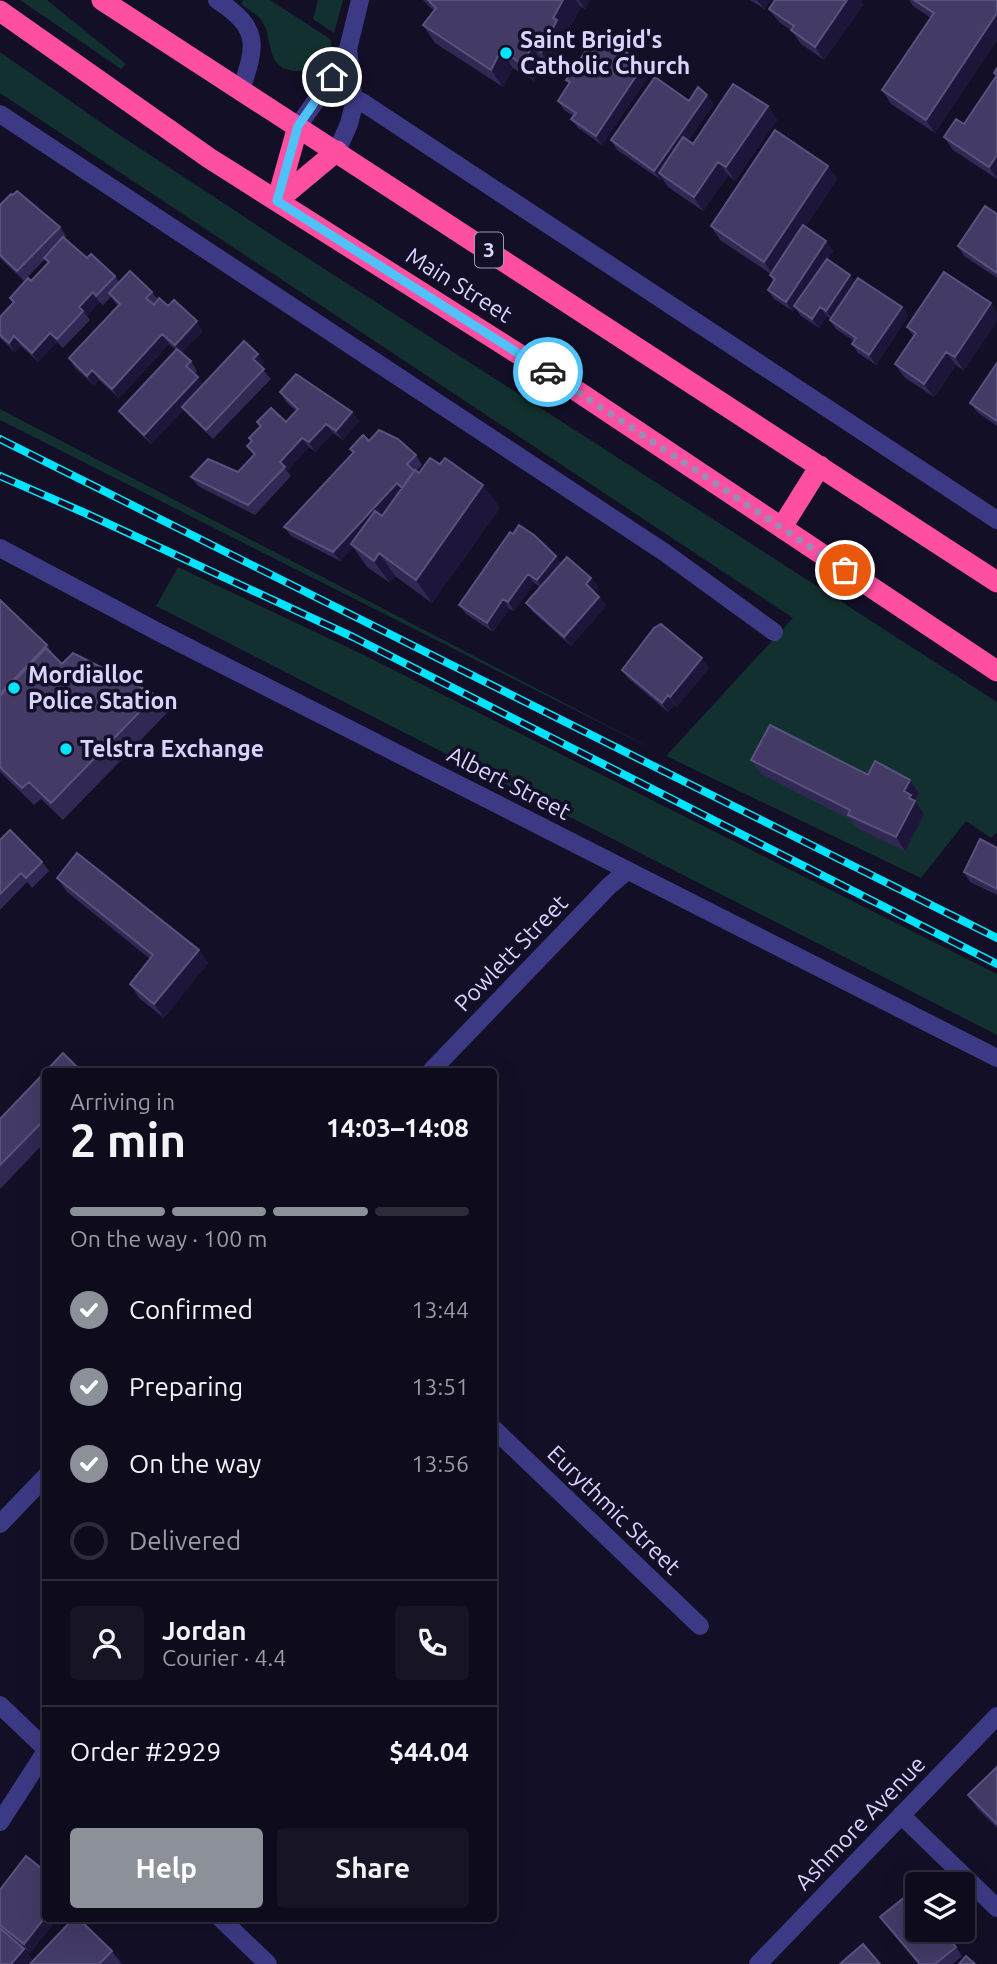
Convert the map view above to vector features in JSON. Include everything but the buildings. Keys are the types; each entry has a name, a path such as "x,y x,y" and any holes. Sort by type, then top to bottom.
{"highway":[{"name":"Main Street","path":"102,0 997,582"},
{"name":"Main Street","path":"0,11 165,129 577,391 997,671"},
{"path":"277,201 298,126"},
{"path":"277,201 337,151"},
{"path":"782,527 820,466"}],"street":[{"path":"217,0 242,19 251,36 253,49 241,90"},
{"path":"337,151 349,124 355,97 348,66 348,49 360,0"},
{"path":"298,126 348,49"},
{"path":"327,85 355,97 997,520"},
{"path":"0,114 664,552 774,632"},
{"name":"Albert Street","path":"0,548 162,634 997,1058"},
{"name":"Powlett Street","path":"434,1068 609,886 627,871"},
{"name":"Eurythmic Street","path":"497,1432 700,1626"},
{"path":"0,1524 42,1480"},
{"path":"0,1705 42,1746"},
{"name":"Ashmore Avenue","path":"758,1964 997,1716"},
{"path":"0,1822 42,1756"},
{"path":"901,1815 997,1908"},
{"path":"224,1922 268,1964"}],"green space":[{"path":"20,0 47,0 126,64 121,69"},
{"path":"243,0 270,0 330,39 328,57 316,68 309,70 290,70 281,66 275,61 262,21 241,4"},
{"path":"318,0 343,0 334,33 313,19"},
{"path":"0,52 109,128 278,239 997,702 997,833 991,838 966,821 921,878 666,756 793,618 0,93"},
{"path":"0,409 666,756 0,420"},
{"path":"178,567 366,656 997,974 997,1035 156,606"}],"railway":[{"path":"0,439 997,938"},
{"path":"0,476 353,637 997,964"}],"way so far":[{"path":"548,372 845,570"}],"place":[{"name":"Saint Brigid's Catholic Church","path":"506,53"},
{"name":"Mordialloc Police Station","path":"14,688"},
{"name":"Telstra Exchange","path":"66,749"}],"route":[{"path":"332,77 298,126 277,201 548,372"}]}
